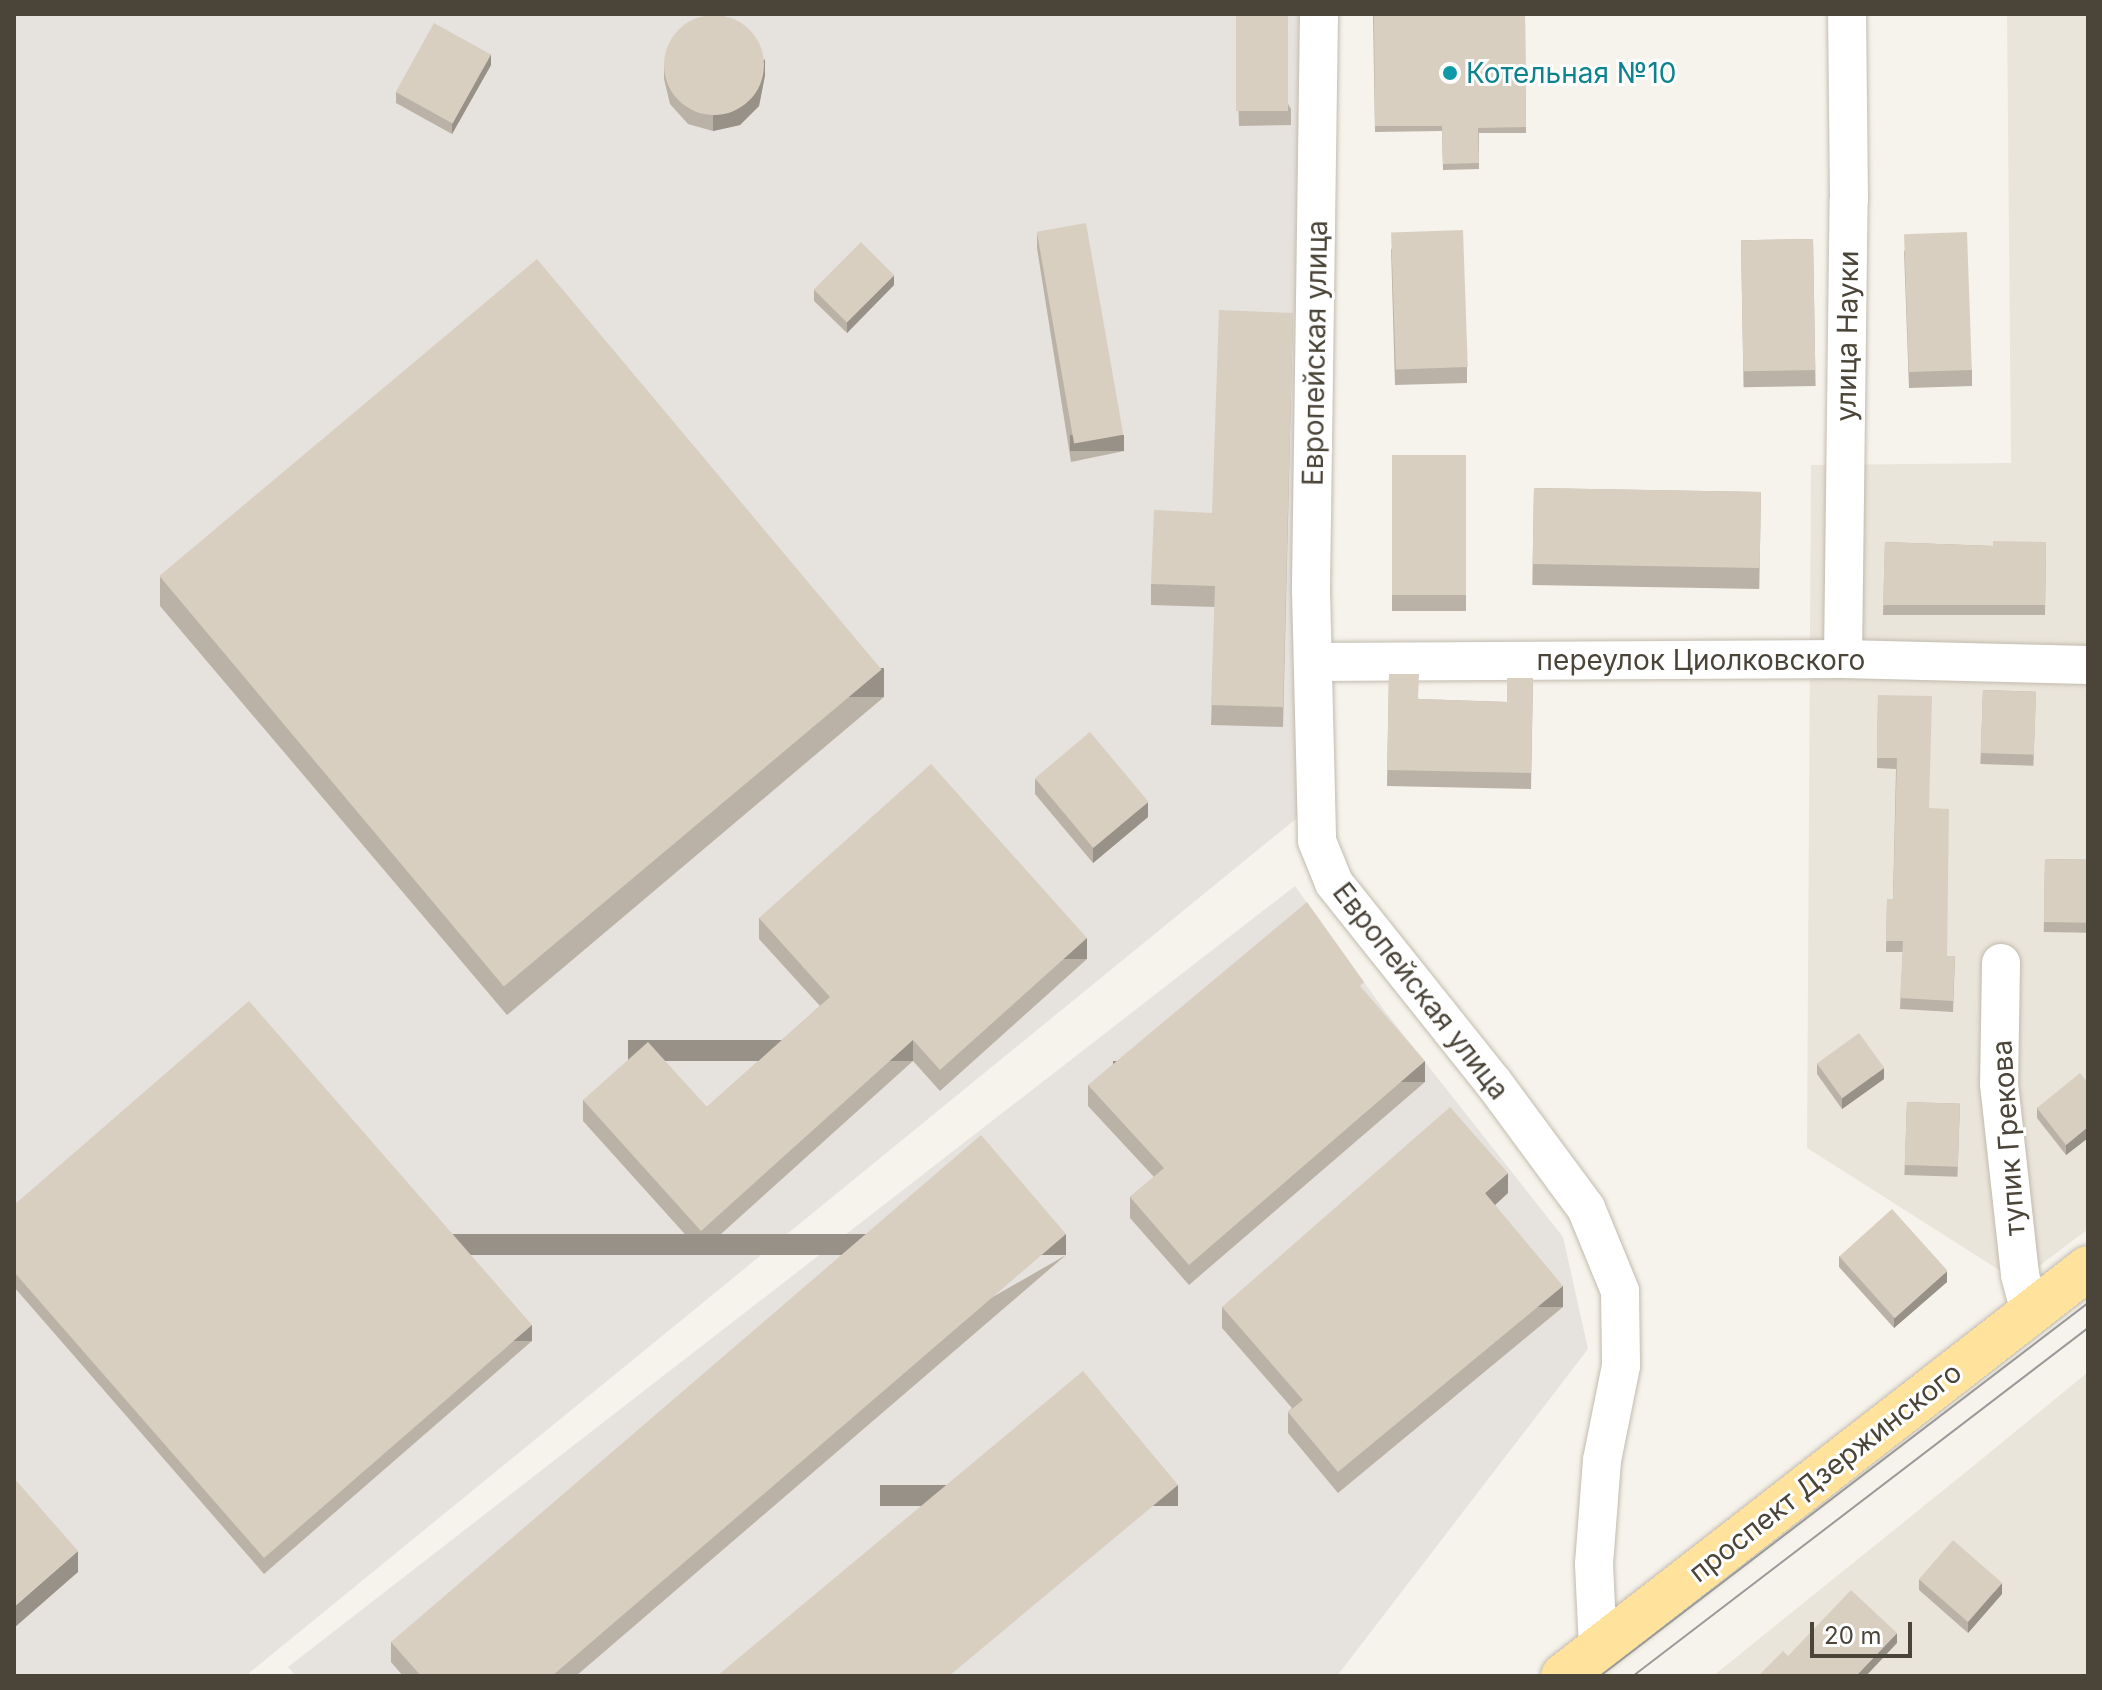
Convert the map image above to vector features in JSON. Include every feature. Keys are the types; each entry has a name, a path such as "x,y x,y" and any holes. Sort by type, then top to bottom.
{"main road":[{"name":"проспект Дзержинского","path":"1563,1676 2088,1268"}],"street":[{"name":"Европейская улица","path":"1319,14 1313,662 1317,841 1334,883 1493,1082 1586,1208 1620,1291 1621,1366 1602,1460 1594,1564 1598,1649"},
{"name":"улица Науки","path":"1843,659 1849,200 1847,14"},
{"name":"переулок Циолковского","path":"1313,662 1843,659 2088,665"},
{"name":"тупик Грекова","path":"2001,963 1999,1084 2020,1275 2030,1312"}],"shaded area":[{"path":"14,14 1302,14 1308,809 249,1673 251,1676 14,1676"},
{"path":"2007,14 2088,14 2088,1229 2018,1282 1807,1148 1811,465 2011,463"},
{"path":"1295,886 1384,1010 1563,1237 1588,1349 1337,1676 296,1676 288,1667"},
{"path":"2088,1372 2088,1676 1713,1676 1977,1463"}],"building":[{"path":"1236,14 1288,14 1288,111 1236,111"},
{"name":"Котельная №10","path":"1374,14 1525,14 1526,127 1478,128 1479,163 1443,164 1442,126 1375,126"},
{"path":"714,15 733,19 749,30 760,46 764,65 760,84 749,100 733,111 714,115 695,111 679,100 668,84 664,65 668,46 679,30 695,19"},
{"path":"434,23 491,55 453,124 396,92"},
{"path":"1086,223 1123,435 1074,443 1037,232"},
{"path":"1463,230 1468,367 1396,369 1391,233"},
{"path":"1967,232 1972,370 1909,372 1904,234"},
{"path":"1813,239 1815,370 1743,371 1741,240"},
{"path":"861,242 894,275 847,323 814,289"},
{"path":"537,259 882,670 504,986 159,576"},
{"path":"1219,310 1293,313 1283,707 1211,705 1215,586 1151,584 1154,510 1212,513"},
{"path":"1392,455 1466,455 1466,595 1392,595"},
{"path":"1534,488 1761,492 1760,568 1533,564"},
{"path":"1993,541 2046,542 2045,605 1883,605 1885,542 1993,546"},
{"path":"1389,674 1419,674 1418,699 1507,702 1507,678 1533,678 1531,773 1387,770"},
{"path":"1983,690 2036,692 2034,755 1981,753"},
{"path":"1878,695 1932,696 1929,808 1949,809 1947,956 1955,956 1953,1001 1900,998 1903,941 1886,941 1887,899 1893,899 1897,758 1877,758"},
{"path":"1090,732 1148,802 1093,848 1035,778"},
{"path":"931,764 1087,938 940,1070 913,1040 701,1231 583,1100 648,1042 707,1107 830,997 759,918"},
{"path":"2045,859 2088,860 2087,923 2044,922"},
{"path":"1307,902 1364,982 1360,986 1425,1061 1189,1265 1130,1197 1164,1168 1088,1085"},
{"path":"249,1001 532,1325 264,1558 14,1272 14,1205"},
{"path":"1859,1033 1884,1068 1842,1098 1817,1064"},
{"path":"2080,1073 2088,1083 2088,1127 2066,1145 2037,1108"},
{"path":"1907,1102 1960,1104 1958,1167 1905,1165"},
{"path":"1450,1107 1508,1173 1485,1193 1563,1286 1338,1472 1288,1412 1303,1400 1222,1307"},
{"path":"981,1135 1066,1234 552,1676 421,1676 391,1642"},
{"path":"1892,1209 1948,1271 1895,1318 1839,1257"},
{"path":"1083,1371 1178,1485 949,1676 717,1676"},
{"path":"14,1478 78,1551 14,1607"},
{"path":"1953,1540 2002,1583 1968,1622 1919,1579"},
{"path":"1851,1590 1897,1633 1856,1676 1758,1676 1783,1651 1788,1656"}],"tram line":[{"path":"1600,1676 2088,1303"},
{"path":"1633,1676 2088,1328"}],"place":[{"name":"Котельная №10","path":"1450,73"}]}
